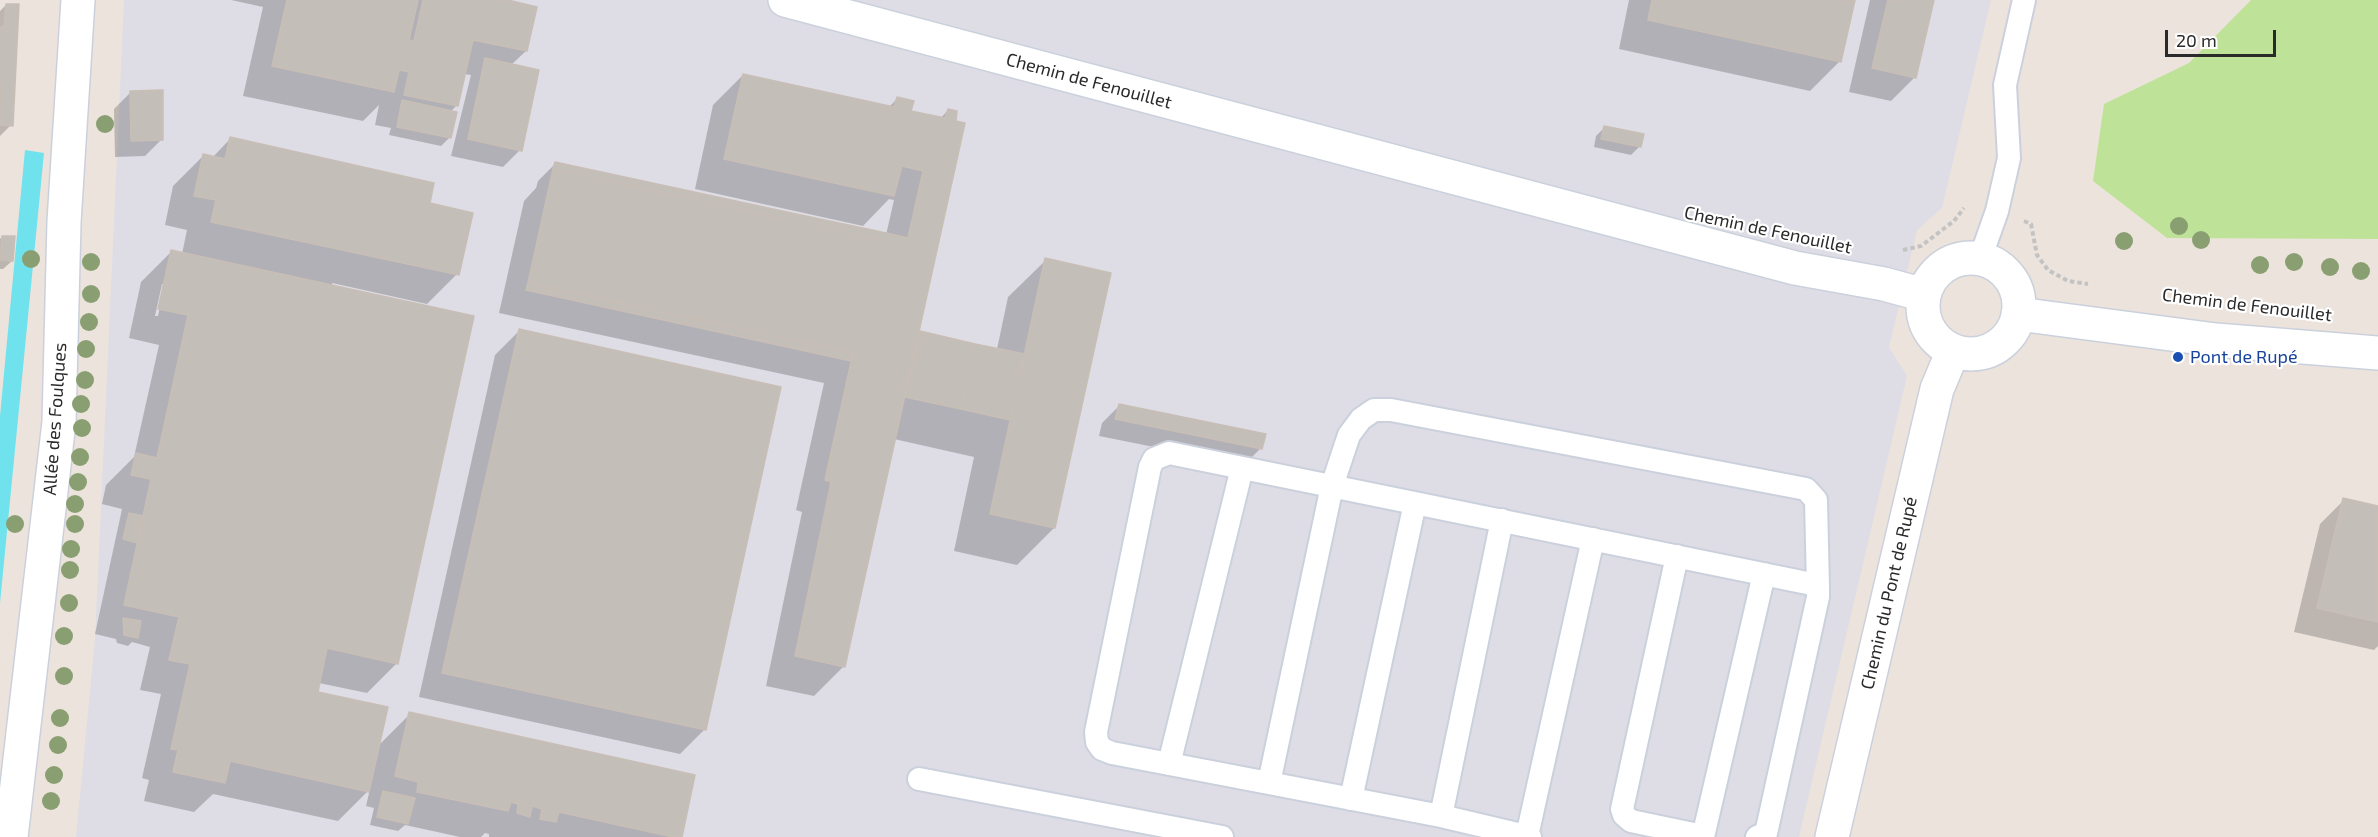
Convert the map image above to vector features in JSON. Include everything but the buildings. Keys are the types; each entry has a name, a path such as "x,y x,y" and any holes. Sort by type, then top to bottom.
{"street":[{"name":"Allée des Foulques","path":"11,837 59,422 64,222 78,0"},
{"name":"Chemin de Fenouillet","path":"785,0 1796,268 1884,284 1924,295"},
{"path":"1965,258 1980,259 1994,263 2006,273 2014,285 2018,299 2018,314 2014,327 1995,348 1981,353 1967,354 1953,351 1935,338 1924,318 1924,295 1929,282 1939,270 1951,262 1965,258"},
{"name":"Chemin de Fenouillet","path":"2018,314 2216,340 2378,353"},
{"name":"Chemin du Pont de Rupé","path":"1832,837 1937,388 1953,351"}],"lane":[{"path":"1980,259 1997,211 2010,158 2005,86 2024,0"},
{"path":"1269,783 1332,486 1349,435 1361,419 1374,410 1391,410 1798,486 1806,489 1816,500 1818,597 1766,833 1757,837"},
{"path":"1593,539 1528,836 1441,816 1169,764 1102,749 1097,742 1096,732 1150,466 1154,459 1169,453 1807,582 1818,589"},
{"path":"1169,764 1242,468"},
{"path":"1351,799 1415,503"},
{"path":"1441,816 1502,520"},
{"path":"1677,556 1622,809 1630,821 1703,836 1764,574"},
{"path":"919,779 1222,837"}],"path":[{"path":"1901,251 1921,246 1954,221 1967,204 1997,211 2031,224 2037,255 2048,270 2068,281 2098,286"}],"shaded area":[{"path":"124,0 1991,0 1942,208 1917,230 1889,347 1907,376 1799,837 76,837 95,639"}],"green space":[{"path":"2251,0 2378,0 2378,239 2167,238 2093,181 2104,104 2189,63"}],"water":[{"path":"25,150 44,153 0,603 0,416"}],"place":[{"name":"Pont de Rupé","path":"2178,357"}]}
